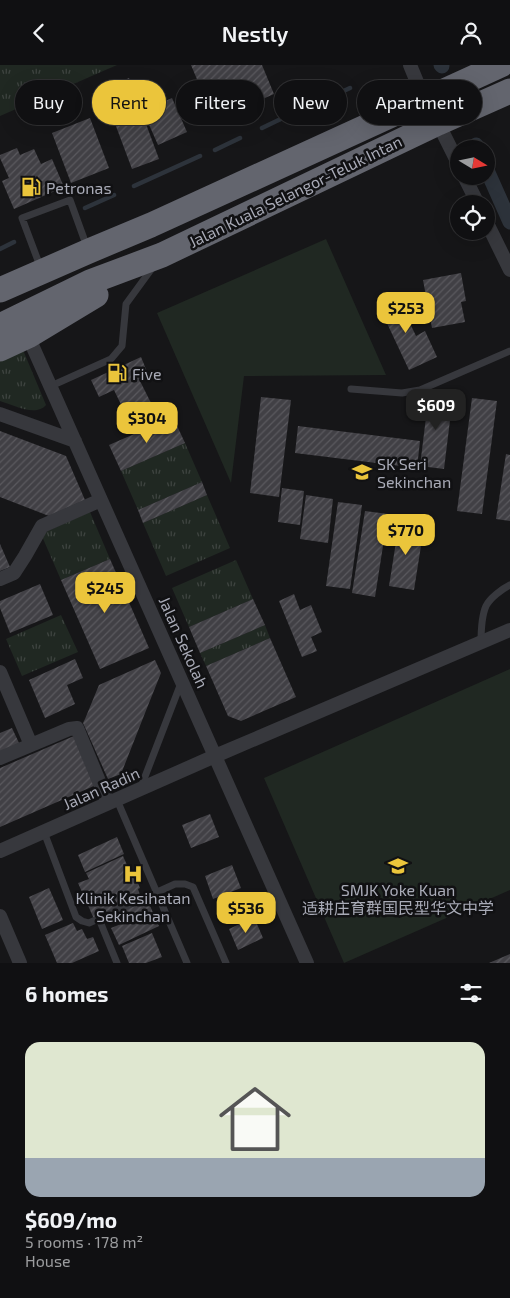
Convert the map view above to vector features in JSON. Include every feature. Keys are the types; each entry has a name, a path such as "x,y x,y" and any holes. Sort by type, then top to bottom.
{"highway":[{"name":"Jalan Kuala Selangor-Teluk Intan","path":"467,80 501,65"},
{"name":"Jalan Kuala Selangor-Teluk Intan","path":"482,103 510,91"},
{"name":"Jalan Kuala Selangor-Teluk Intan","path":"0,290 151,225 368,125"},
{"name":"Jalan Kuala Selangor-Teluk Intan","path":"0,325 90,282 162,255 434,125"},
{"name":"Jalan Kuala Selangor-Teluk Intan","path":"0,306 84,268 151,225"},
{"name":"Jalan Kuala Selangor-Teluk Intan","path":"0,349 28,336 162,255"}],"street":[{"path":"410,65 416,80"},
{"path":"439,125 450,147"},
{"path":"495,236 507,255 510,270"},
{"name":"Jalan Sekolah","path":"28,336 307,963"},
{"path":"0,414 75,441"},
{"path":"0,579 14,573 42,526 101,500"},
{"name":"Jalan Radin","path":"0,851 215,756 510,630"},
{"path":"0,672 31,745"},
{"path":"0,758 69,729 77,728 112,802"},
{"path":"0,916 20,963"}],"lane":[{"path":"42,271 22,219 70,200 89,251"},
{"path":"51,386 111,359 122,346 126,304 162,255"},
{"path":"351,389 402,393 420,390 510,351"},
{"path":"481,643 481,631 486,606 501,589 510,585"},
{"path":"140,790 182,681"},
{"path":"112,802 157,893 187,963"},
{"path":"44,832 76,917 89,923 175,884 184,884 193,887 226,963"},
{"path":"99,919 117,963"}],"green space":[{"path":"0,65 117,65 82,80 15,80 15,109 0,116"},
{"path":"326,239 386,375 244,376 231,483 157,313"},
{"path":"23,350 46,405 36,410 24,409 0,401 0,360"},
{"path":"185,443 202,482 138,510 121,471"},
{"path":"207,495 230,548 166,576 143,523"},
{"path":"90,512 110,559 61,580 41,534"},
{"path":"236,560 253,599 189,627 172,588"},
{"path":"61,615 78,652 22,676 6,639"},
{"path":"265,625 270,638 206,666 200,653"},
{"name":"SMJK Yoke Kuan 适耕庄育群国民型华文中学","path":"510,669 510,890 344,963 264,778"}],"building":[{"path":"191,65 262,65 274,94 264,98 264,80 197,80"},
{"path":"172,98 176,107 176,125 184,125 187,132 158,145 149,125 166,125 166,101"},
{"path":"90,118 109,168 71,183 52,133 72,125 82,125 82,121"},
{"path":"116,125 146,125 159,159 132,169"},
{"path":"17,148 20,155 34,149 41,164 52,159 64,187 14,209 2,181 9,178 0,155"},
{"path":"461,273 466,301 461,302 465,322 432,328 423,280"},
{"path":"396,294 416,336 425,331 437,357 409,370 377,302"},
{"path":"141,357 148,374 139,379 151,403 126,415 114,390 99,397 91,380"},
{"path":"429,393 453,396 444,469 420,466"},
{"path":"261,397 291,400 279,497 250,493"},
{"path":"472,398 497,401 482,514 457,511"},
{"path":"173,417 185,443 121,471 109,445"},
{"path":"298,426 420,441 417,468 295,453"},
{"path":"0,431 66,456 85,500 49,516 0,497"},
{"path":"506,454 510,455 510,521 496,519"},
{"path":"202,482 207,495 143,523 138,510"},
{"path":"282,488 304,491 300,525 278,522"},
{"path":"306,495 333,499 328,543 300,539"},
{"path":"338,502 362,505 350,589 326,586"},
{"path":"365,511 388,514 375,597 352,593"},
{"path":"399,523 424,527 414,590 389,586"},
{"path":"0,544 10,567 0,571"},
{"path":"110,559 149,648 100,669 61,580"},
{"path":"40,584 53,615 10,633 0,608 0,601"},
{"path":"294,594 300,610 311,605 322,632 311,637 317,651 302,657 279,601"},
{"path":"253,599 265,625 200,653 189,627"},
{"path":"270,638 296,697 241,721 228,716 206,666"},
{"path":"75,659 83,678 67,685 75,704 45,718 29,680"},
{"path":"155,660 161,673 121,774 108,779 83,723 99,685"},
{"path":"12,728 19,743 0,752 0,733"},
{"path":"74,736 96,785 0,827 0,768"},
{"path":"210,814 219,837 191,848 182,825"},
{"path":"117,837 124,854 85,872 78,855"},
{"path":"123,856 130,872 133,871 140,888 138,889 141,898 94,919 78,883 89,879 86,873"},
{"path":"232,865 241,888 213,899 205,876"},
{"path":"49,888 63,920 42,929 29,897"},
{"path":"147,899 159,926 119,945 111,928 121,924 116,913"},
{"path":"254,917 263,938 238,950 229,929"},
{"path":"73,923 77,931 82,929 87,939 93,937 99,951 72,963 57,963 45,935"},
{"path":"152,933 162,957 146,963 129,963 122,946"},
{"path":"510,954 510,963 489,963"}],"waterway":[{"path":"262,128 274,122"},
{"path":"215,150 240,138"},
{"path":"134,186 200,156"},
{"path":"494,185 510,222"},
{"path":"85,208 114,195"},
{"path":"0,249 14,242"}],"place":[{"name":"Petronas","path":"31,187"},
{"name":"Five","path":"117,373"},
{"name":"SK Seri Sekinchan","path":"362,472"},
{"name":"SMJK Yoke Kuan 适耕庄育群国民型华文中学","path":"398,866"},
{"name":"Klinik Kesihatan Sekinchan","path":"133,874"}]}
